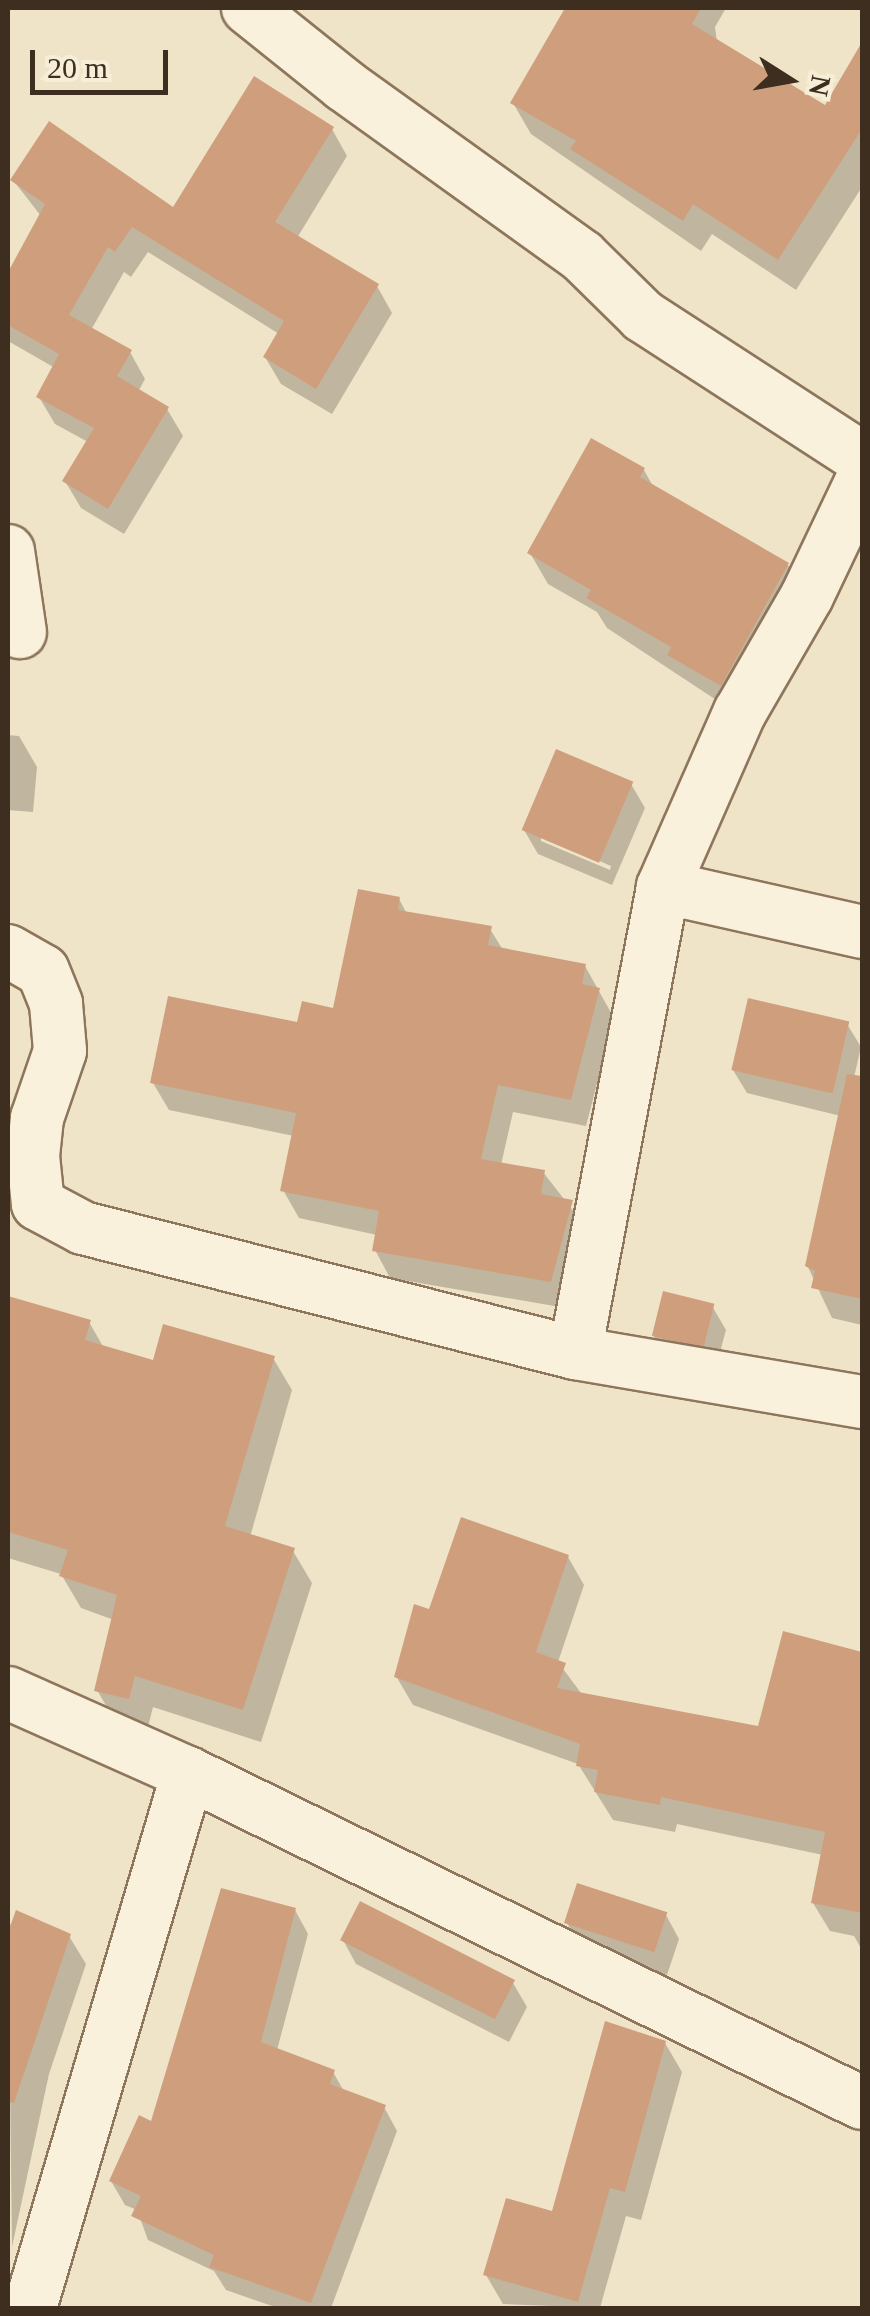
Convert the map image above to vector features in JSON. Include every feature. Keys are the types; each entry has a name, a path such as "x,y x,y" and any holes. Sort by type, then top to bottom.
{"street":[{"path":"248,8 344,85 596,267 643,316 862,458"},
{"path":"575,1353 663,887 740,712 807,596 862,480"},
{"path":"8,551 20,632"},
{"path":"663,887 862,932"},
{"path":"8,951 44,972 56,1004 60,1051 38,1118 33,1156 38,1204 83,1228 575,1353 862,1402"},
{"path":"8,1693 188,1773 862,2103"},
{"path":"30,2308 188,1773"}],"building":[{"path":"565,8 701,8 692,24 825,105 862,42 862,129 778,260 693,204 683,221 570,149 576,141 510,103"},
{"path":"254,76 334,127 275,222 379,284 316,389 263,357 284,321 132,227 115,252 108,247 69,315 132,350 117,376 169,407 108,509 62,481 94,428 36,397 59,354 8,325 8,272 45,204 10,180 49,121 173,207"},
{"path":"591,438 645,468 640,477 789,563 721,686 667,655 671,647 586,598 591,590 527,553"},
{"path":"556,749 633,782 599,863 522,830"},
{"path":"358,889 400,897 398,910 492,926 488,945 586,964 582,984 600,988 571,1100 498,1085 481,1159 545,1170 541,1194 573,1200 551,1282 372,1251 379,1211 280,1191 296,1113 150,1083 168,996 297,1022 302,1001 333,1008"},
{"path":"748,998 849,1021 833,1093 731,1070"},
{"path":"847,1074 862,1076 862,1299 811,1288 815,1271 805,1266"},
{"path":"663,1291 714,1304 703,1348 652,1336"},
{"path":"8,1296 91,1320 85,1340 153,1360 163,1324 275,1356 225,1526 295,1548 243,1710 135,1676 129,1699 94,1691 117,1595 59,1576 68,1550 8,1532"},
{"path":"461,1517 569,1555 536,1652 566,1663 557,1688 758,1726 783,1631 862,1652 862,1913 811,1903 825,1832 661,1797 660,1805 594,1792 598,1770 576,1766 580,1744 394,1677 414,1604 429,1609"},
{"path":"577,1883 667,1912 654,1952 564,1923"},
{"path":"221,1888 296,1908 261,2042 335,2070 330,2084 386,2105 311,2303 209,2267 214,2255 131,2216 141,2196 109,2181 139,2115 151,2121"},
{"path":"360,1901 515,1980 495,2019 340,1940"},
{"path":"16,1910 71,1934 14,2103 8,2102 8,1932"},
{"path":"605,2021 666,2041 625,2192 610,2188 578,2302 483,2275 506,2198 552,2211"}]}
